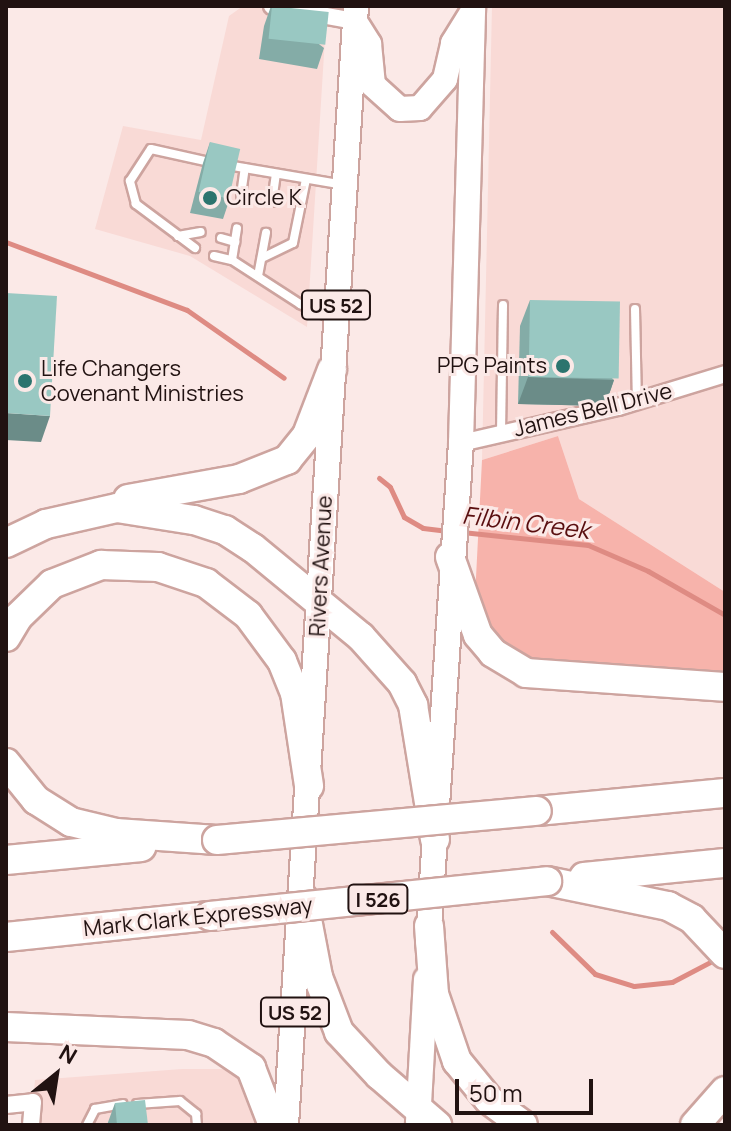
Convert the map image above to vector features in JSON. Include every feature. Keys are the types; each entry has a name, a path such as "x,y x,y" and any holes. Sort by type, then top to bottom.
{"highway":[{"path":"6,543 85,511 268,471 287,460 307,435 332,370"},
{"path":"85,511 162,511 225,530 319,603 388,662 413,705 435,839"},
{"path":"450,557 461,599 493,653 526,673 555,678 725,687"},
{"path":"6,637 18,617 52,584 101,565 158,567 206,583 248,615 282,661 295,693 309,786"},
{"path":"6,763 36,800 71,822 116,833 217,840"},
{"path":"6,860 725,793"},
{"name":"Mark Clark Expressway","path":"6,937 725,863"},
{"path":"547,881 668,906 692,919 725,954"},
{"path":"303,898 327,1011 356,1053 424,1120"},
{"path":"429,926 434,994 457,1061 489,1100 523,1125"},
{"path":"6,1027 188,1035 214,1043 251,1068 273,1125"},
{"path":"698,1122 725,1091"}],"main road":[{"path":"355,14 369,44 373,85 400,109 420,108 445,79 453,43 472,9"},
{"path":"424,1120 429,926 450,557 461,443 472,9"},
{"name":"Rivers Avenue","path":"286,1125 303,898 355,14"}],"street":[{"path":"272,6 355,14"},
{"name":"James Bell Drive","path":"461,443 637,401 725,374"},
{"path":"6,1105 33,1102 31,1125"}],"lane":[{"path":"195,248 136,204 130,181 151,149 344,185"},
{"path":"241,195 245,168"},
{"path":"272,202 276,174"},
{"path":"262,258 293,243 306,179"},
{"path":"232,260 237,228"},
{"path":"177,236 201,232"},
{"path":"258,276 266,233"},
{"path":"221,238 235,242"},
{"path":"214,256 232,260 335,320"},
{"path":"501,434 503,305"},
{"path":"635,309 637,401"},
{"path":"87,1125 95,1109 108,1105 180,1101 196,1114 197,1125"}],"shaded area":[{"path":"243,6 327,6 307,327 190,256 95,229 123,126 201,140 229,16"},
{"path":"492,6 725,6 725,592 579,499 558,436 482,460"},
{"path":"558,436 579,499 725,592 725,673 553,666 513,654 488,628 475,597 482,460"},
{"path":"182,1069 239,1069 256,1125 31,1125 35,1080"}],"building":[{"path":"272,6 329,12 325,45 269,39"},
{"path":"210,142 240,149 229,199 199,192"},
{"name":"Life Changers Covenant Ministries","path":"6,293 57,296 50,416 6,413"},
{"path":"530,300 620,302 619,379 529,377"},
{"path":"145,1100 148,1125 117,1125 115,1103"}],"waterway":[{"name":"Filbin Creek","path":"6,242 187,310 284,378"},
{"name":"Filbin Creek","path":"379,478 390,487 404,517 423,528 448,531"},
{"name":"Filbin Creek","path":"462,532 588,545 648,571 725,615"},
{"path":"552,932 595,974 634,986 672,982 718,958"}],"place":[{"name":"Circle K","path":"210,198"},
{"name":"PPG Paints","path":"563,366"},
{"name":"Life Changers Covenant Ministries","path":"25,381"}]}
